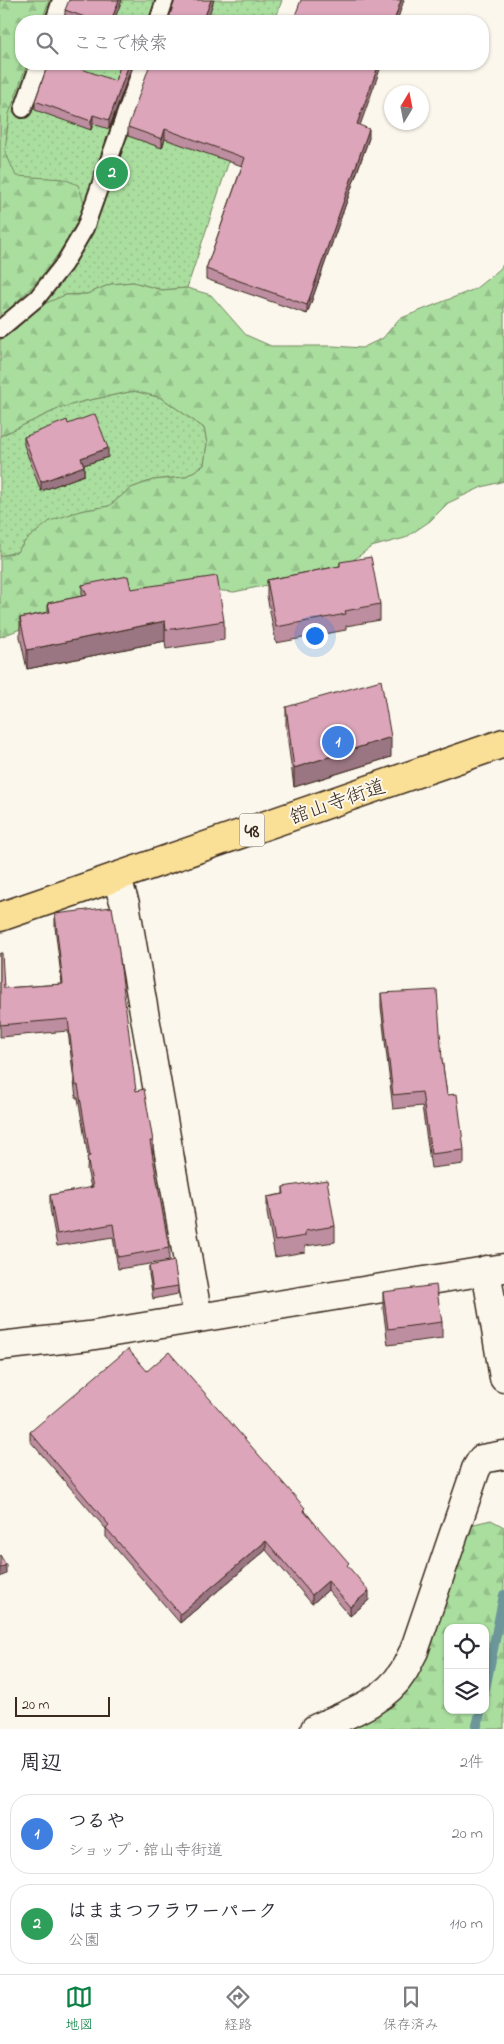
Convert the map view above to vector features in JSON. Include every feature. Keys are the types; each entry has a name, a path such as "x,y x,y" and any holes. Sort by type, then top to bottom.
{"main road":[{"name":"舘山寺街道","path":"0,917 504,744"}],"street":[{"path":"116,877 125,904 198,1318"},
{"path":"0,1346 89,1336 495,1269 504,1378"},
{"path":"315,1729 386,1692 403,1673 414,1651 476,1469 482,1459 504,1454"}],"lane":[{"path":"56,15 61,0"},
{"path":"160,15 165,0"},
{"path":"23,109 37,70"},
{"path":"0,329 37,298 64,264 85,228 141,70"}],"green space":[{"path":"0,0 282,0 277,15 15,15 15,70 259,70 187,288 162,290 133,282 111,284 87,294 65,295 0,340"},
{"path":"0,0 49,0 44,15 15,15 15,70 25,70 9,114 5,151 16,176 64,179 78,185 85,205 59,253 39,279 0,317"},
{"path":"504,263 504,481 482,487 448,503 430,521 405,538 371,547 348,564 287,581 234,592 203,589 33,624 0,637 0,556 17,552 26,540 50,521 80,511 109,506 131,488 153,480 185,477 204,465 207,443 204,428 162,398 134,391 60,408 0,436 0,340 11,333 44,304 65,295 87,294 111,284 133,282 162,290 187,288 211,295 246,335 271,346 362,348 383,338 399,319 475,289 500,269"},
{"path":"134,391 162,398 204,428 207,443 204,465 185,477 153,480 131,488 109,506 80,511 26,540 17,552 0,556 0,436 60,408"},
{"path":"491,1520 504,1527 504,1729 342,1729 371,1715 464,1539 474,1524"}],"building":[{"path":"69,0 119,0 113,15 79,15 65,10"},
{"path":"175,0 211,0 205,15 170,15"},
{"path":"301,0 401,0 396,15 295,15"},
{"path":"46,70 85,70 115,81 119,70 127,70 109,120 93,115 91,121 35,101"},
{"path":"148,70 377,70 357,124 369,129 307,305 206,269 245,158 165,129 162,139 128,127"},
{"path":"95,414 108,448 81,458 84,466 41,482 24,437 67,420 68,424"},
{"path":"371,557 380,604 345,611 346,614 276,627 267,580 340,566 340,562"},
{"path":"128,576 131,589 217,576 224,621 166,630 165,621 27,650 20,618 50,612 48,603 87,595 82,585"},
{"path":"381,680 391,737 294,768 286,707"},
{"path":"112,907 136,1091 144,1089 153,1141 150,1141 169,1248 118,1257 113,1224 57,1234 50,1195 93,1187 87,1157 90,1156 78,1085 76,1086 68,1019 0,1025 0,953 2,953 4,988 63,984 55,914"},
{"path":"437,990 442,1059 447,1095 457,1094 464,1150 431,1154 422,1092 393,1095 381,993"},
{"path":"327,1180 335,1226 305,1231 305,1236 275,1241 267,1197 284,1194 283,1187"},
{"path":"174,1261 178,1286 153,1290 149,1266"},
{"path":"436,1285 442,1322 388,1329 383,1292"},
{"path":"128,1349 147,1371 169,1352 305,1508 303,1510 349,1563 347,1565 369,1591 350,1607 328,1581 312,1595 266,1541 180,1614 106,1528 109,1525 30,1432"},
{"path":"0,1555 6,1565 0,1568"}],"waterway":[{"path":"489,1669 504,1595"},
{"path":"476,1729 480,1714"}],"place":[{"name":"はままつフラワーパーク","path":"112,173"},
{"name":"つるや","path":"338,742"}]}
